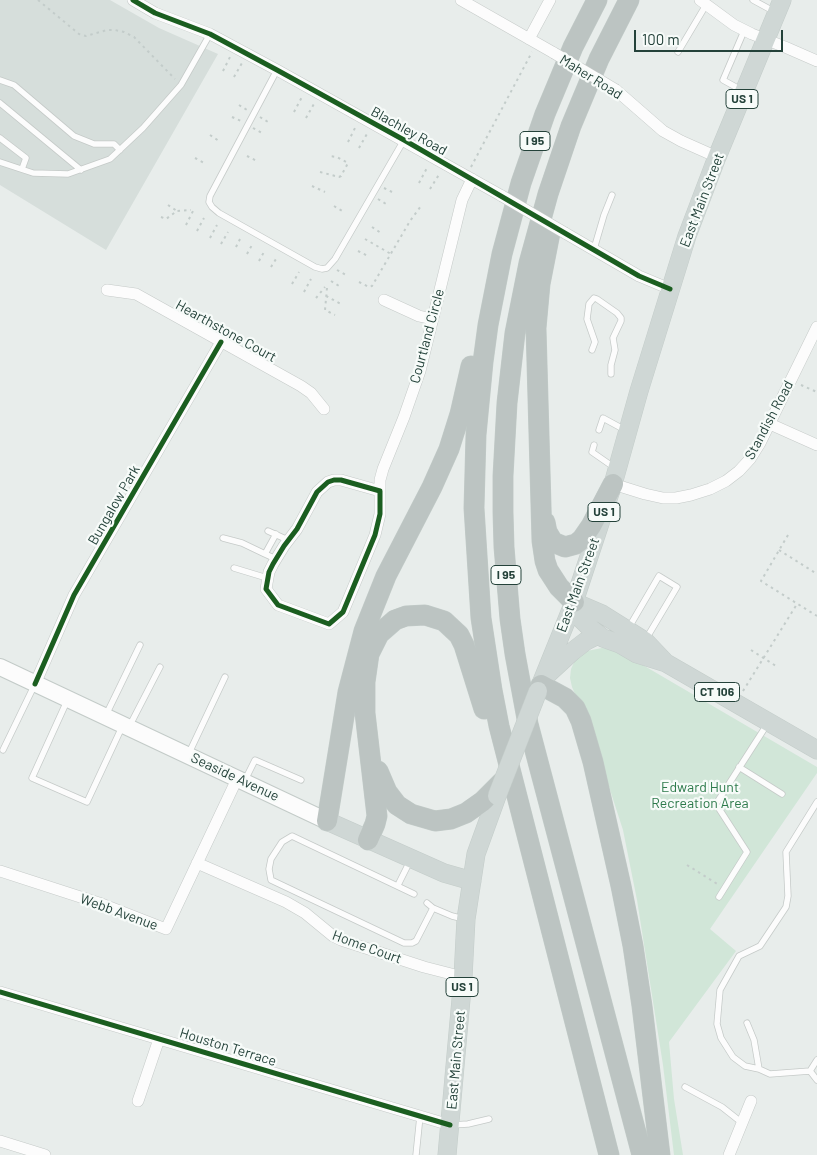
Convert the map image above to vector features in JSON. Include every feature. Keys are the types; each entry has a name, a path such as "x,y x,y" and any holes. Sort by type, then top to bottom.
{"highway":[{"name":"I 95","path":"597,0 573,47 533,148 511,218 495,290 483,362 476,435 474,508 478,581 486,654 499,726 609,1155"},
{"name":"I 95","path":"629,0 599,59 571,126 548,194 525,280 515,333 504,439 504,548 515,654 528,724 642,1155"},
{"path":"571,126 543,266 537,305 536,350 542,541 545,561 553,579 574,602"},
{"path":"326,821 348,692 361,640 386,576 435,481 449,449 476,350 495,290"},
{"path":"540,464 543,510 547,532 553,542 558,545 572,546 582,540 615,477"},
{"path":"368,840 377,816 364,698 366,668 371,649 379,634 395,620 406,616 425,615 444,621 459,635 468,654 549,921"},
{"path":"541,685 565,698 575,708 581,721 593,762 622,886 633,946 660,1155"},
{"path":"367,730 375,762 387,792 403,810 419,818 435,821 459,816 500,789"}],"main road":[{"name":"East Main Street","path":"447,1155 463,977 466,919 476,854 574,602 615,477 687,236 779,7"},
{"name":"CT 106","path":"574,602 587,606 627,630 641,648"},
{"name":"CT 106","path":"574,602 580,617 598,635 641,648 817,750"},
{"path":"541,685 573,651 598,635"},
{"name":"Seaside Avenue","path":"0,667 326,821 444,873 472,881"}],"street":[{"name":"Blachley Road","path":"133,0 155,13 210,34 277,70 404,140 640,276 670,289"},
{"name":"Maher Road","path":"461,0 531,45 554,53 616,90 663,131 717,158"},
{"path":"531,45 550,0"},
{"path":"703,2 744,31 817,62"},
{"name":"Courtland Circle","path":"267,578 266,589 278,606 329,624 343,612 378,526 380,480 420,370 462,200 472,179"},
{"name":"Hearthstone Court","path":"107,290 136,294 301,386 311,393 324,410"},
{"path":"384,300 419,316 432,319"},
{"name":"Standish Road","path":"615,477 663,498 691,495 726,481 745,465 755,451 817,327"},
{"name":"Bungalow Park","path":"35,684 74,595 221,342"},
{"path":"770,424 817,445"},
{"path":"267,578 270,556 297,529 317,492 328,482 341,480 380,491"},
{"name":"Webb Avenue","path":"0,871 102,904 166,929 197,863 241,780"},
{"name":"Home Court","path":"197,863 286,902 305,913 333,936 424,968 463,977"},
{"name":"Houston Terrace","path":"0,992 450,1125"},
{"path":"138,1101 159,1039"},
{"path":"729,1155 751,1101"},
{"path":"0,1141 45,1155"}],"lane":[{"path":"752,0 779,7"},
{"path":"678,52 703,2"},
{"path":"744,31 723,80 745,92"},
{"path":"0,162 33,173 68,174 110,158 143,128 181,84 210,34"},
{"path":"277,70 210,196 209,202 219,213 315,267 324,269 335,259 404,140"},
{"path":"0,80 14,86 74,136 94,144 114,144 120,150"},
{"path":"0,103 81,170"},
{"path":"0,138 26,158 22,169"},
{"path":"594,249 612,196"},
{"path":"592,350 595,342 587,319 589,304 594,298 597,298 621,318 613,338 615,350 611,374"},
{"path":"599,430 603,418 628,432"},
{"path":"594,444 592,452 615,477"},
{"path":"268,531 288,540"},
{"path":"223,538 242,543 270,556 276,534"},
{"path":"234,568 267,578"},
{"path":"627,630 659,576 677,587 641,648"},
{"path":"105,717 140,645"},
{"path":"68,699 32,778 87,802 126,726 160,667"},
{"path":"188,755 225,677"},
{"path":"3,750 35,684"},
{"path":"719,897 747,852 716,804 769,721"},
{"path":"241,780 255,760 301,780"},
{"path":"739,767 782,794"},
{"path":"810,1071 770,1074 745,1066 733,1057 721,1038 717,1024 720,990 739,956 760,946 786,907 788,896 786,852 817,802"},
{"path":"414,894 292,836 282,842 271,859 269,869 271,880 404,943 416,941 433,908"},
{"path":"398,885 411,859"},
{"path":"427,903 433,908 452,916 466,919"},
{"path":"747,1023 754,1040 759,1069"},
{"path":"810,1071 817,1060"},
{"path":"810,1071 817,1080"},
{"path":"685,1087 722,1107 741,1122"},
{"path":"416,1155 420,1116"},
{"path":"450,1125 468,1124 489,1119"}],"path":[{"path":"38,0 79,34 86,36 107,30 116,30 134,37 181,84"},
{"path":"471,167 531,45"},
{"path":"223,71 230,57"},
{"path":"234,77 242,63"},
{"path":"294,112 303,95"},
{"path":"306,118 315,102"},
{"path":"238,105 247,110"},
{"path":"232,117 241,121"},
{"path":"260,117 268,122"},
{"path":"348,142 356,126"},
{"path":"253,128 262,133"},
{"path":"359,148 368,132"},
{"path":"210,135 219,141"},
{"path":"247,156 257,161"},
{"path":"320,172 340,178 343,173 348,163 337,157 329,156"},
{"path":"195,158 206,164"},
{"path":"346,166 350,168"},
{"path":"419,183 428,166"},
{"path":"430,189 440,173"},
{"path":"312,186 325,192"},
{"path":"384,188 392,192"},
{"path":"378,199 386,204"},
{"path":"168,205 177,211 192,211 186,224"},
{"path":"334,206 344,212"},
{"path":"359,282 369,287 372,286 410,221 421,206"},
{"path":"161,217 166,219 177,211"},
{"path":"197,231 204,218"},
{"path":"210,238 217,225"},
{"path":"372,227 381,232"},
{"path":"221,244 228,232"},
{"path":"236,247 240,239"},
{"path":"365,239 391,254"},
{"path":"247,254 252,245"},
{"path":"358,251 368,256"},
{"path":"259,261 264,252"},
{"path":"271,267 276,259"},
{"path":"337,270 346,275"},
{"path":"292,284 299,272"},
{"path":"304,292 311,279"},
{"path":"331,281 339,286"},
{"path":"316,298 326,288 325,310 334,315"},
{"path":"326,296 341,304"},
{"path":"801,385 817,392"},
{"path":"788,535 761,581 817,616"},
{"path":"779,550 817,574"},
{"path":"742,692 797,604"},
{"path":"750,650 776,666"},
{"path":"687,865 724,888"}],"shaded area":[{"path":"0,0 110,0 159,28 218,54 106,250 0,185"}],"green space":[{"name":"Edward Hunt Recreation Area","path":"602,648 624,654 817,767 817,773 710,929 736,951 669,1042 674,1099 683,1155 674,1155 663,1065 637,900 623,830 591,731 570,678 571,669 576,658 587,651"}],"cycle path":[{"path":"133,0 155,13 210,34 277,70 404,140 639,276 670,289"},
{"path":"35,684 74,595 221,342"},
{"path":"334,480 341,480 380,491 380,514 375,535 343,612 329,624 278,605 266,589 269,572 273,564 297,529 317,492 328,482 334,480"},
{"path":"0,992 450,1125"}]}
